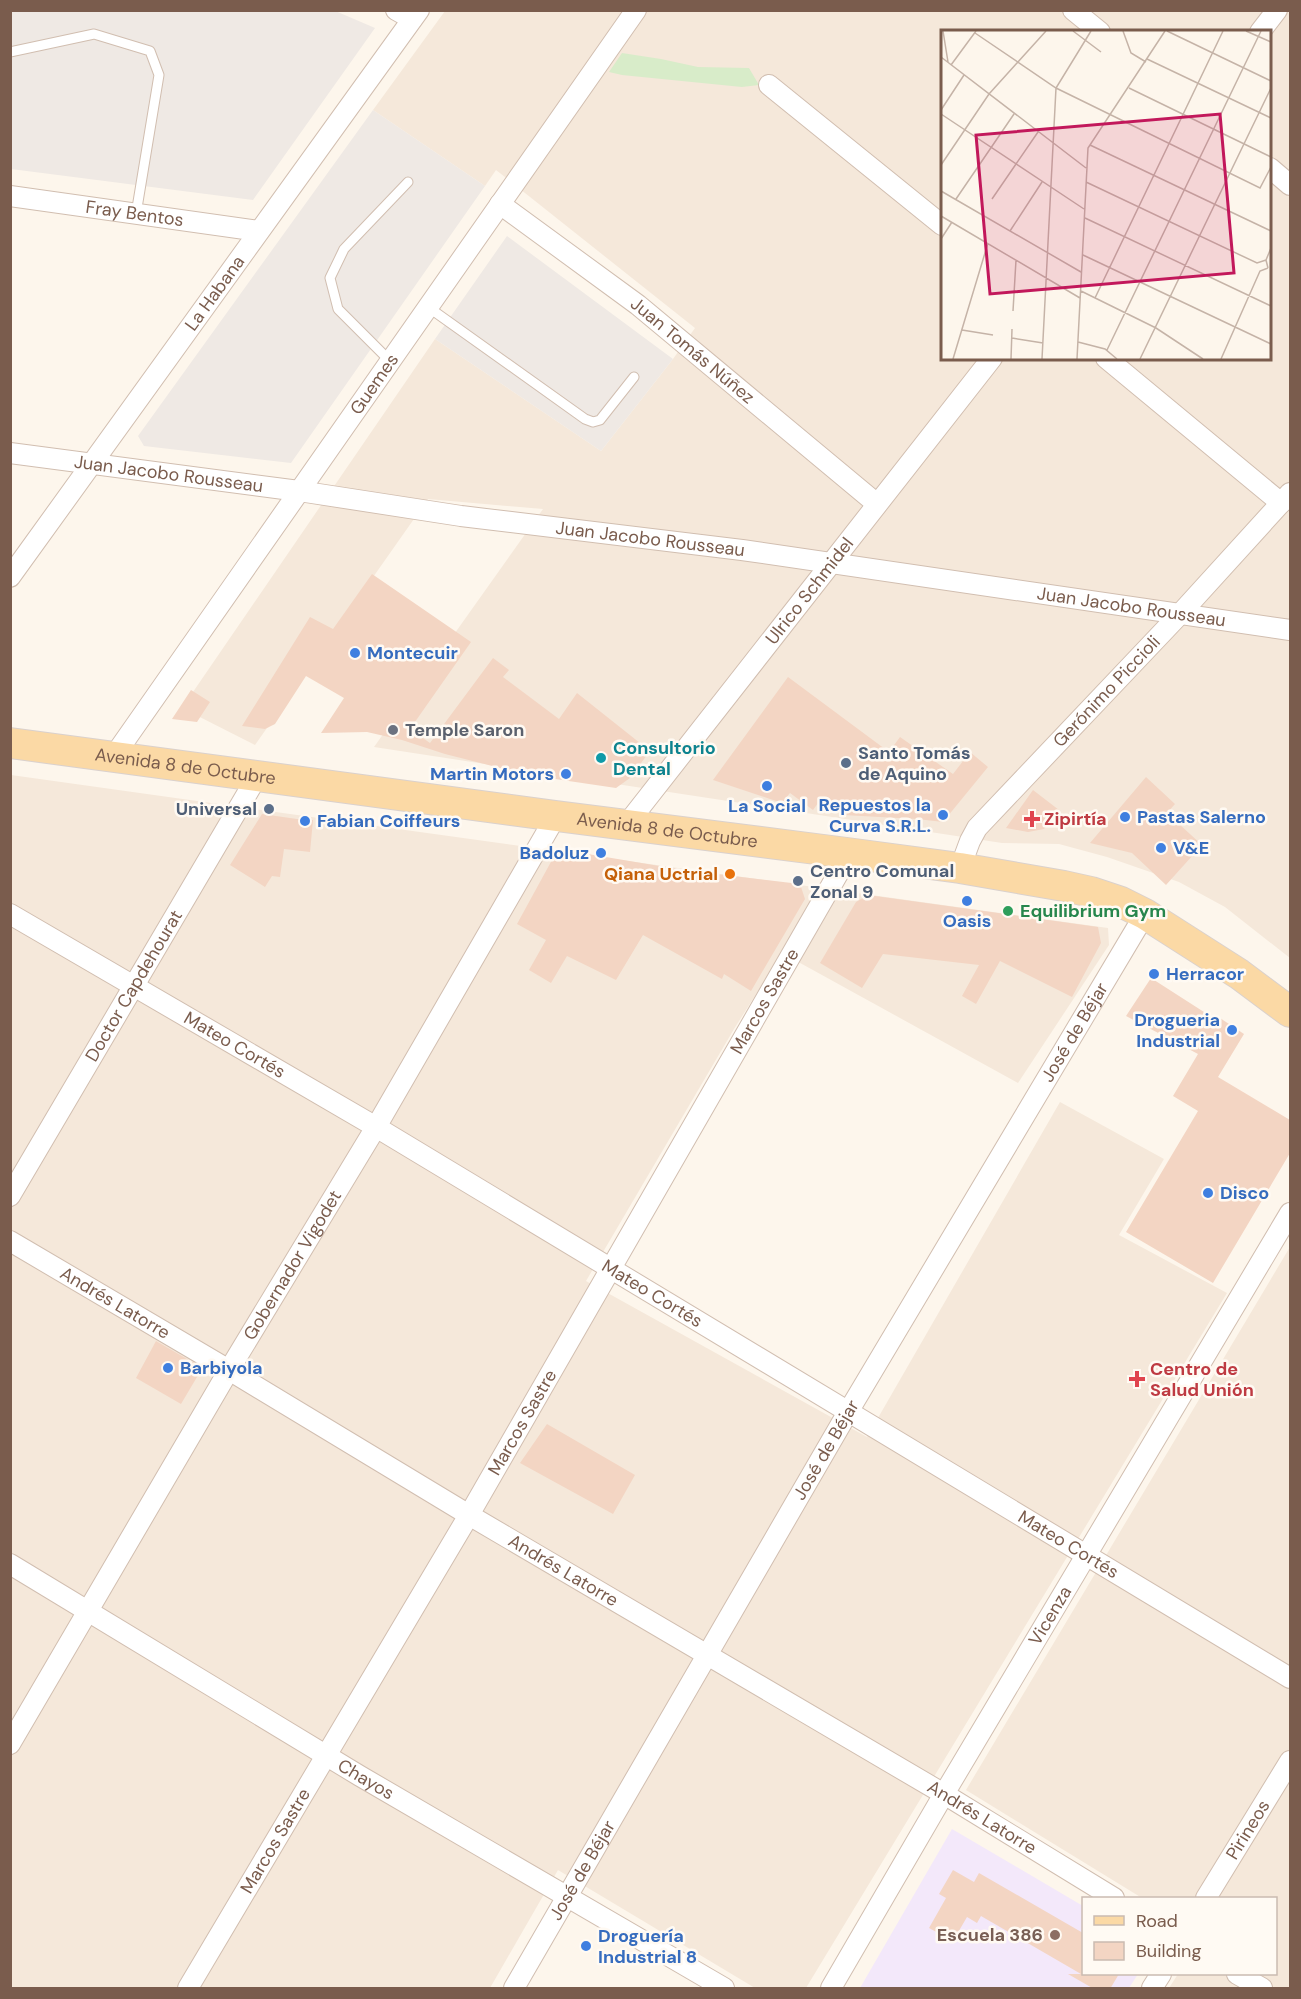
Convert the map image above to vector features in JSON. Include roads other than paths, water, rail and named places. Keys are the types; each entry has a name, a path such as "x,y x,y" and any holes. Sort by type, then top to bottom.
{"main road":[{"name":"Avenida 8 de Octubre","path":"10,743 960,868 1091,892 1121,902 1145,914 1239,974 1290,1012"}],"street":[{"name":"Guemes","path":"114,756 636,10"},
{"path":"1073,10 1098,30"},
{"path":"1262,30 1277,10"},
{"name":"La Habana","path":"10,577 259,231 409,13"},
{"path":"768,85 941,224"},
{"path":"1271,170 1290,184"},
{"name":"Fray Bentos","path":"10,196 259,231"},
{"name":"Juan Tomás Núñez","path":"500,204 638,304 877,504"},
{"name":"Ulrico Schmidel","path":"627,824 990,360"},
{"path":"1109,360 1286,498"},
{"name":"Juan Jacobo Rousseau","path":"10,453 298,491 461,516 742,550 1290,630"},
{"name":"Gerónimo Piccioli","path":"960,868 977,828 1180,614 1286,498"},
{"name":"Doctor Capdehourat","path":"10,1196 258,775"},
{"name":"Gobernador Vigodet","path":"10,1744 229,1370 376,1127 556,816"},
{"name":"Marcos Sastre","path":"188,1989 469,1515 839,872 847,853"},
{"name":"Mateo Cortés","path":"10,914 376,1127 1290,1678"},
{"name":"José de Béjar","path":"514,1989 848,1412 1145,914"},
{"name":"Vicenza","path":"831,1989 944,1794 1290,1213"},
{"name":"Andrés Latorre","path":"10,1241 469,1515 944,1794 1111,1897"},
{"name":"Chayos","path":"10,1564 360,1776 724,1989"},
{"name":"Pirineos","path":"1207,1897 1290,1761"},
{"path":"1152,1989 1160,1975"},
{"path":"1239,1975 1262,1989"}],"lane":[{"path":"10,52 94,34 150,51 159,75 136,214"},
{"path":"390,362 338,309 330,278 344,249 408,182"},
{"path":"428,307 585,419 593,422 600,420 633,377"}],"place":[{"name":"Montecuir","path":"355,653"},
{"name":"Temple Saron","path":"393,730"},
{"name":"Consultorio Dental","path":"601,758"},
{"name":"Santo Tomás de Aquino","path":"846,763"},
{"name":"Martin Motors","path":"566,774"},
{"name":"La Social","path":"767,786"},
{"name":"Universal","path":"269,809"},
{"name":"Repuestos la Curva S.R.L.","path":"943,815"},
{"name":"Pastas Salerno","path":"1125,817"},
{"name":"Zipirtía","path":"1032,819"},
{"name":"Fabian Coiffeurs","path":"305,821"},
{"name":"V&E","path":"1161,848"},
{"name":"Badoluz","path":"601,853"},
{"name":"Qiana Uctrial","path":"730,874"},
{"name":"Centro Comunal Zonal 9","path":"798,881"},
{"name":"Oasis","path":"967,901"},
{"name":"Equilibrium Gym","path":"1008,911"},
{"name":"Herracor","path":"1154,974"},
{"name":"Drogueria Industrial","path":"1232,1030"},
{"name":"Disco","path":"1208,1193"},
{"name":"Barbiyola","path":"168,1368"},
{"name":"Centro de Salud Unión","path":"1137,1379"},
{"name":"Escuela 386","path":"1055,1935"},
{"name":"Droguería Industrial 8","path":"586,1946"}]}
